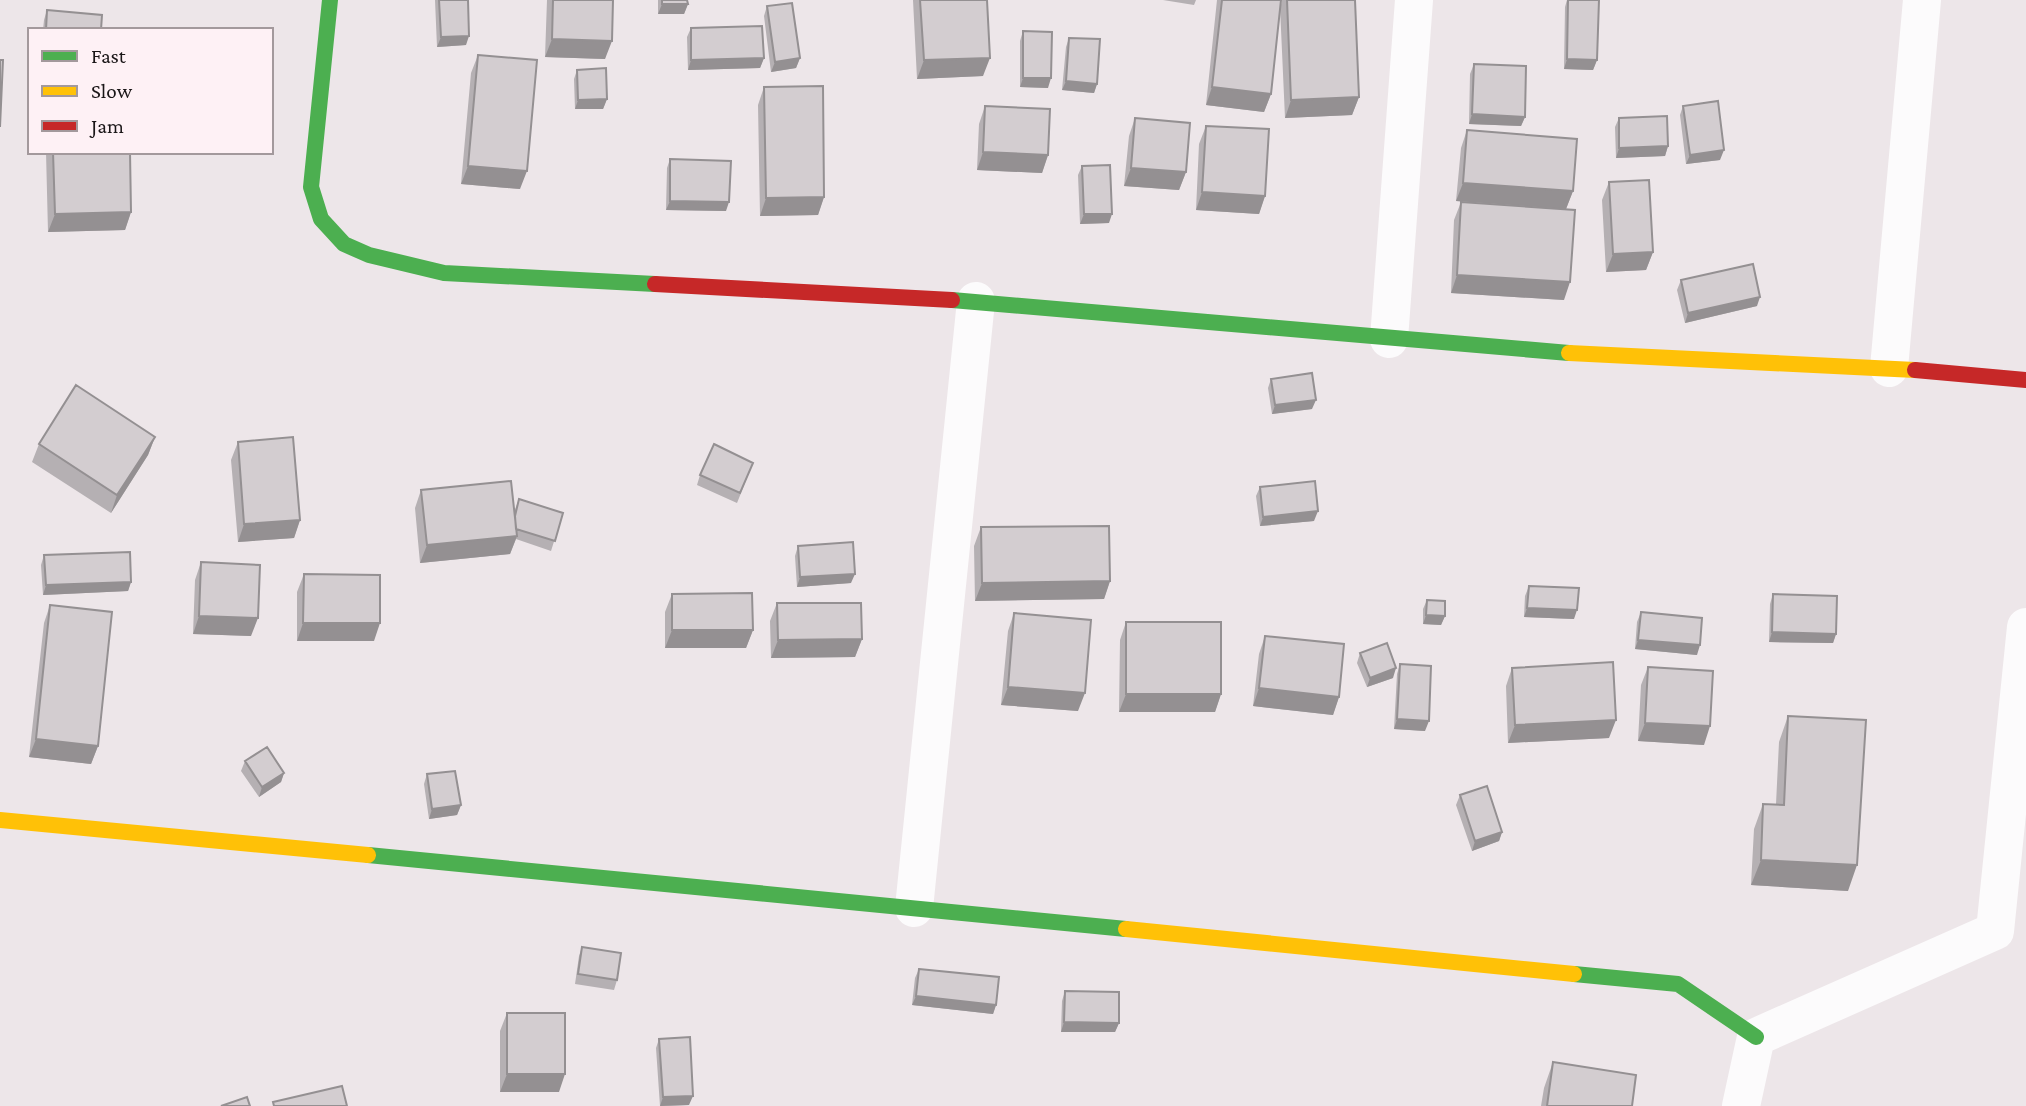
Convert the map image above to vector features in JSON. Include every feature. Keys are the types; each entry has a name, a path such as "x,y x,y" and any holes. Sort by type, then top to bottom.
{"street":[{"path":"330,0 312,187 321,219 344,244 369,255 444,273 976,301 1589,355 1889,368 2026,380"},
{"path":"1389,339 1414,0"},
{"path":"1889,368 1922,0"},
{"path":"914,908 976,301"},
{"path":"1756,1037 1995,931 2026,627"},
{"path":"0,820 1678,984 1756,1037"},
{"path":"1741,1106 1756,1037"}],"building":[{"path":"439,0 468,0 469,36 441,37"},
{"path":"553,0 613,0 612,41 552,39"},
{"path":"662,0 687,0 688,4 662,4"},
{"path":"920,0 987,0 990,58 924,60"},
{"path":"1222,0 1281,0 1271,94 1212,87"},
{"path":"1287,0 1355,0 1359,97 1291,100"},
{"path":"1568,0 1599,0 1597,60 1567,59"},
{"path":"792,3 800,58 775,62 767,6"},
{"path":"47,10 102,15 101,28 46,28"},
{"path":"762,26 764,58 691,60 691,28"},
{"path":"1023,31 1052,32 1051,78 1023,78"},
{"path":"1069,38 1100,39 1097,84 1066,81"},
{"path":"478,55 537,60 527,171 468,166"},
{"path":"0,60 3,60 0,127"},
{"path":"1474,64 1526,66 1525,117 1472,114"},
{"path":"606,68 607,99 578,100 577,70"},
{"path":"823,86 824,197 766,198 764,87"},
{"path":"1718,101 1724,150 1690,155 1683,106"},
{"path":"985,106 1050,109 1048,155 983,152"},
{"path":"1667,116 1668,146 1619,148 1619,118"},
{"path":"1135,118 1190,123 1186,172 1131,168"},
{"path":"1206,126 1269,129 1265,196 1202,192"},
{"path":"1467,130 1577,139 1573,191 1463,183"},
{"path":"53,154 130,154 131,212 55,214"},
{"path":"670,159 731,161 729,202 670,201"},
{"path":"1110,165 1112,214 1084,214 1082,166"},
{"path":"1649,180 1653,252 1613,254 1609,182"},
{"path":"1461,202 1575,210 1570,282 1457,275"},
{"path":"1753,264 1760,297 1688,313 1681,280"},
{"path":"1312,373 1316,400 1275,405 1271,379"},
{"path":"76,385 155,437 117,495 39,444"},
{"path":"293,437 300,520 244,524 238,442"},
{"path":"714,444 753,463 740,493 700,475"},
{"path":"511,481 517,536 427,545 421,490"},
{"path":"1315,481 1318,511 1263,517 1260,487"},
{"path":"519,499 563,513 555,541 516,529 515,516"},
{"path":"1109,526 1110,581 982,583 981,527"},
{"path":"853,542 855,574 800,577 798,546"},
{"path":"130,552 131,582 46,585 44,555"},
{"path":"201,562 260,565 258,618 199,616"},
{"path":"304,574 380,575 380,623 303,623"},
{"path":"1529,586 1579,588 1577,610 1527,608"},
{"path":"752,593 753,630 672,630 672,594"},
{"path":"1773,594 1837,596 1836,634 1772,632"},
{"path":"1427,600 1445,601 1445,616 1426,615"},
{"path":"777,603 861,603 862,639 778,640"},
{"path":"50,605 112,612 98,746 36,739"},
{"path":"1641,612 1702,618 1700,645 1638,640"},
{"path":"1014,613 1091,620 1085,693 1008,687"},
{"path":"1126,622 1221,622 1221,694 1126,694"},
{"path":"1265,636 1344,644 1339,697 1259,688"},
{"path":"1387,643 1396,668 1370,678 1360,653"},
{"path":"1613,662 1616,720 1515,725 1512,668"},
{"path":"1400,664 1431,666 1429,721 1397,719"},
{"path":"1648,667 1713,671 1710,726 1645,723"},
{"path":"1788,716 1866,720 1857,865 1761,860 1763,804 1784,805"},
{"path":"267,747 284,773 262,787 245,761"},
{"path":"455,771 461,805 432,809 427,774"},
{"path":"1487,786 1502,832 1475,841 1460,795"},
{"path":"582,947 621,953 617,980 578,974"},
{"path":"919,969 999,977 996,1005 916,996"},
{"path":"1065,991 1119,992 1119,1023 1064,1022"},
{"path":"507,1013 565,1013 565,1074 507,1074"},
{"path":"690,1037 693,1096 663,1097 659,1039"},
{"path":"1553,1062 1636,1075 1632,1106 1547,1106"},
{"path":"342,1086 347,1106 274,1106 273,1102"},
{"path":"247,1097 250,1106 221,1106"}],"traffic: fast":[{"path":"330,0 311,187 321,219 344,244 369,255 444,273 655,284"},
{"path":"952,300 1569,353"},
{"path":"368,855 1126,929"},
{"path":"1574,974 1678,984 1756,1037"}],"traffic: slow":[{"path":"1569,353 1915,370"},
{"path":"0,820 368,855"},
{"path":"1126,929 1574,974"}],"traffic: jam":[{"path":"655,284 952,300"},
{"path":"1915,370 2026,380"}]}
